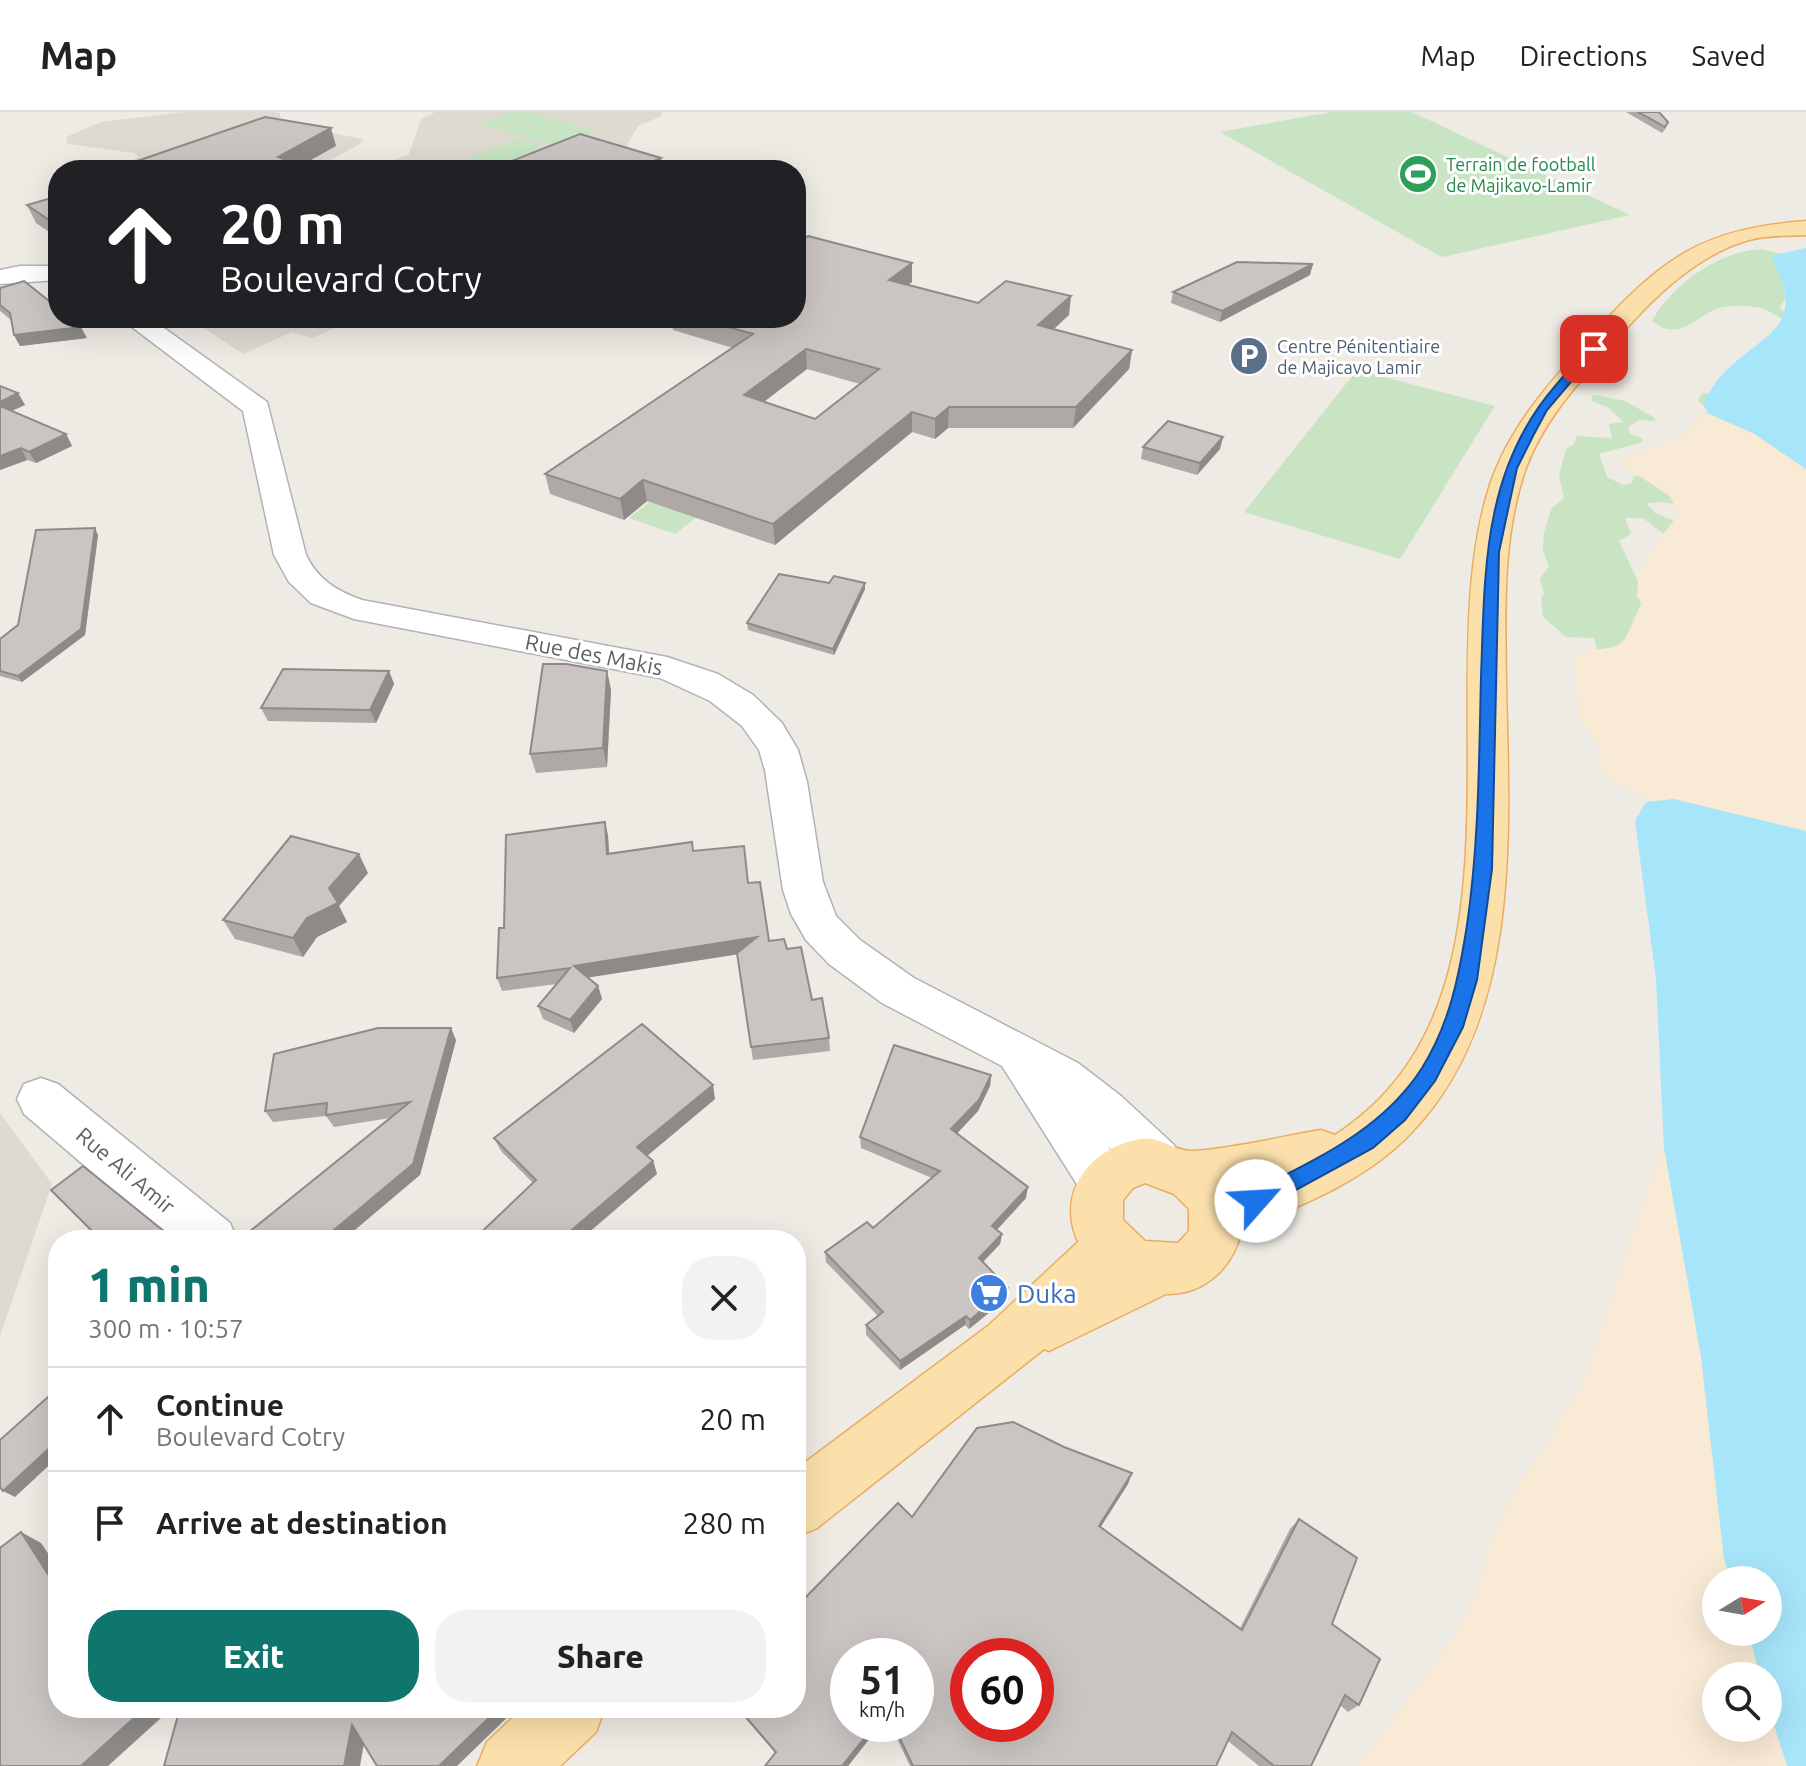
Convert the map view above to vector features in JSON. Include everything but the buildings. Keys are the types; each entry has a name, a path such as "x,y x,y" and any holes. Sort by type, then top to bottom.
{"main road":[{"path":"1157,1271 1131,1264 1110,1247 1097,1225 1094,1202 1103,1181 1119,1166 1142,1160 1188,1183 1256,1201 1366,1142 1398,1114 1428,1075 1454,1027 1468,980 1487,823 1488,593 1492,552 1516,458 1542,409 1657,282 1736,237 1806,228"},
{"path":"1008,1345 1157,1271 1182,1268 1204,1256 1215,1237 1188,1183"},
{"path":"806,1499 1008,1345 1110,1247"},
{"path":"511,1766 561,1718"}],"street":[{"path":"0,277 48,273"},
{"name":"Rue des Makis","path":"147,328 234,388 257,408 290,555 298,576 324,598 354,609 667,668 700,678 730,695 751,712 771,736 785,768 804,893 819,925 852,959 918,1003 1017,1053 1081,1090 1188,1183"},
{"name":"Rue des Makis","path":"1017,1053 1103,1181"},
{"name":"Rue Ali Amir","path":"41,1099 199,1230"}],"shaded area":[{"path":"185,112 274,112 280,113 281,123 363,139 360,144 330,160 133,160 138,157 134,153 68,144 66,137 101,122"},
{"path":"435,112 662,112 662,116 638,126 627,145 644,160 394,160 409,154 421,119"},
{"path":"204,328 335,328 312,338 292,332 243,354"},
{"path":"0,1113 52,1184 0,1336"}],"green space":[{"path":"509,112 531,112 597,131 557,147 478,124"},
{"name":"Terrain de football de Majikavo-Lamir","path":"1332,112 1412,112 1630,215 1442,257 1220,132"},
{"path":"518,139 557,151 534,160 463,160"},
{"path":"1761,249 1784,254 1787,284 1783,285 1785,300 1779,308 1795,316 1806,314 1806,483 1716,420 1698,400 1702,393 1720,395 1797,327 1762,308 1743,306 1719,308 1678,329 1670,330 1652,321 1672,294 1699,272 1729,256"},
{"path":"1357,370 1495,406 1400,559 1244,512"},
{"path":"1592,396 1625,401 1655,418 1655,421 1640,420 1629,426 1629,433 1643,439 1642,442 1599,454 1607,477 1623,485 1632,483 1634,476 1647,476 1692,508 1662,502 1646,503 1655,513 1674,521 1677,528 1665,535 1643,518 1625,518 1631,534 1619,541 1642,590 1636,594 1646,613 1636,643 1599,655 1594,638 1566,637 1543,617 1541,599 1544,594 1540,579 1549,566 1543,550 1551,509 1564,498 1559,476 1566,449 1573,445 1577,436 1612,438 1609,424 1624,422 1607,407 1592,401"},
{"path":"693,469 738,484 675,534 629,518"}],"sand":[{"path":"1707,413 1753,433 1806,469 1806,831 1674,799 1653,802 1610,780 1602,772 1599,748 1579,717 1574,659 1578,652 1615,646 1625,638 1641,604 1638,580 1642,568 1654,546 1678,515 1670,496 1617,462 1687,433 1695,421"},
{"path":"1664,1148 1701,1357 1726,1566 1702,1566 1702,1646 1752,1646 1756,1662 1702,1662 1702,1742 1779,1742 1787,1766 1358,1766 1456,1634 1474,1598 1494,1531 1517,1485 1540,1455 1584,1380 1642,1201"}],"water":[{"path":"1806,248 1806,469 1753,433 1707,413 1704,402 1722,374 1779,324 1785,298 1771,256"},
{"path":"1674,799 1806,831 1806,1766 1787,1766 1779,1742 1782,1742 1782,1662 1756,1662 1752,1646 1782,1646 1782,1566 1726,1566 1724,1559 1701,1357 1664,1148 1656,979 1635,821 1646,802"}],"place":[{"name":"Terrain de football de Majikavo-Lamir","path":"1418,174"},
{"name":"Centre Pénitentiaire de Majicavo Lamir","path":"1249,356"},
{"name":"Duka","path":"989,1293"}],"route":[{"path":"1256,1201 1366,1142 1398,1114 1428,1075 1454,1027 1468,980 1484,869 1488,593 1492,552 1511,468 1527,436 1542,409 1594,349"}]}
